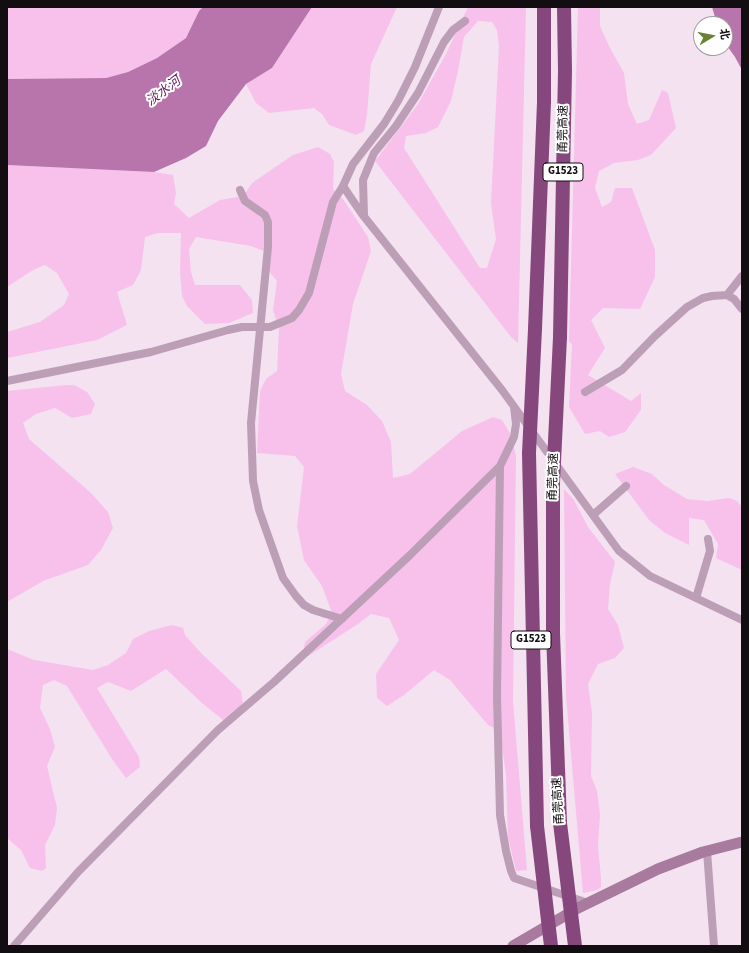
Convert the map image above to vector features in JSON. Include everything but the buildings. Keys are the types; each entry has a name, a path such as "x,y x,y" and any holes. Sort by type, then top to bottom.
{"highway":[{"name":"甬莞高速","path":"544,7 544,102 529,453 537,826 551,946"},
{"name":"甬莞高速","path":"564,7 565,71 560,337 553,483 553,633 560,823 575,946"}],"main road":[{"path":"513,946 588,903 658,869 706,851 742,842"}],"street":[{"path":"7,381 151,352 242,327 270,327 292,318 309,294 333,202 343,186 353,164 384,124 398,101 415,67 439,7"},
{"path":"364,216 363,180 374,153 396,126 418,93 444,42 453,30 465,21"},
{"path":"343,186 364,216 514,407 619,551 650,576 742,620"},
{"path":"240,190 246,201 265,215 268,222 268,247 261,327 250,424 253,481 259,510 283,578 296,596 304,605 313,610 342,619"},
{"path":"727,295 742,276"},
{"path":"585,392 622,370 655,336 687,307 712,296 727,295 734,299 742,309"},
{"path":"14,946 78,872 218,730 342,619 414,551 500,466 514,437 516,424 514,407"},
{"path":"500,466 497,696 500,815 506,851 514,878 588,903"},
{"path":"593,515 626,486"},
{"path":"696,598 710,551 708,540"},
{"path":"706,851 714,946"}],"shaded area":[{"path":"7,7 203,7 199,11 186,38 157,58 128,72 106,78 7,79"},
{"path":"312,7 397,7 371,64 367,115 364,131 356,135 329,125 322,114 314,108 269,113 256,103 246,84 272,68"},
{"path":"468,7 526,7 518,343 511,337 375,161 418,104 446,54","holes":["478,21 492,22 497,30 499,46 491,203 496,239 487,268 480,268 404,148 406,136 426,133 438,127 451,101 464,37"]},
{"path":"578,7 600,7 600,26 624,73 628,104 637,124 649,120 662,90 668,93 676,128 651,155 638,160 614,163 599,171 595,188 602,207 611,202 615,188 632,188 655,250 655,277 640,309 603,308 591,320 605,348 588,375 631,401 641,393 641,410 625,432 609,437 600,431 585,434 569,407 572,344 569,342"},
{"path":"318,147 330,154 334,162 333,189 343,199 368,237 371,251 353,304 341,374 345,391 367,405 382,421 391,442 393,478 410,474 462,431 493,417 502,420 511,435 516,456 513,701 527,870 516,871 508,837 506,775 500,731 488,725 450,680 434,670 404,695 387,706 377,698 376,674 399,640 389,618 371,614 302,660 305,642 326,624 332,613 322,586 304,560 297,526 304,467 295,456 257,453 260,391 266,379 277,371 279,329 273,310 277,281 271,274 264,251 251,246 196,237 189,249 191,272 195,285 240,285 252,300 253,313 229,323 205,324 187,306 182,296 180,272 181,233 158,233 145,237 141,270 133,285 117,292 127,325 97,340 7,358 7,332 40,322 64,305 69,294 57,273 45,265 33,270 7,287 7,165 154,172 173,175 176,193 174,204 189,218 220,200 238,197 246,192 252,183 293,155"},
{"path":"74,385 87,392 95,404 91,414 72,418 55,408 36,414 23,423 29,439 91,493 108,512 113,528 101,550 88,565 43,581 7,602 7,391"},
{"path":"633,467 652,474 664,485 687,499 707,501 729,498 737,501 742,507 742,570 716,558 718,544 704,520 689,518 689,545 665,533 649,520 615,474"},
{"path":"564,489 574,500 588,527 615,562 610,584 608,609 618,625 624,648 615,658 598,664 588,684 592,713 591,776 597,791 600,814 598,846 601,887 597,890 583,893 566,696"},
{"path":"172,625 183,628 185,635 201,653 241,691 243,703 235,713 223,720 202,703 166,669 131,691 108,682 97,688 139,757 140,767 126,778 112,759 67,686 54,680 43,685 40,708 50,729 55,747 47,766 57,808 55,825 45,845 46,868 42,871 30,868 21,850 7,838 7,649 34,660 93,670 108,665 126,653 133,639 149,631"}],"water":[{"name":"淡水河","path":"203,7 312,7 272,68 246,84 218,121 206,146 186,158 154,172 7,165 7,79 106,78 128,72 157,58 186,38 199,11"},
{"path":"712,7 742,7 742,70 733,54 733,16 715,16"}]}
